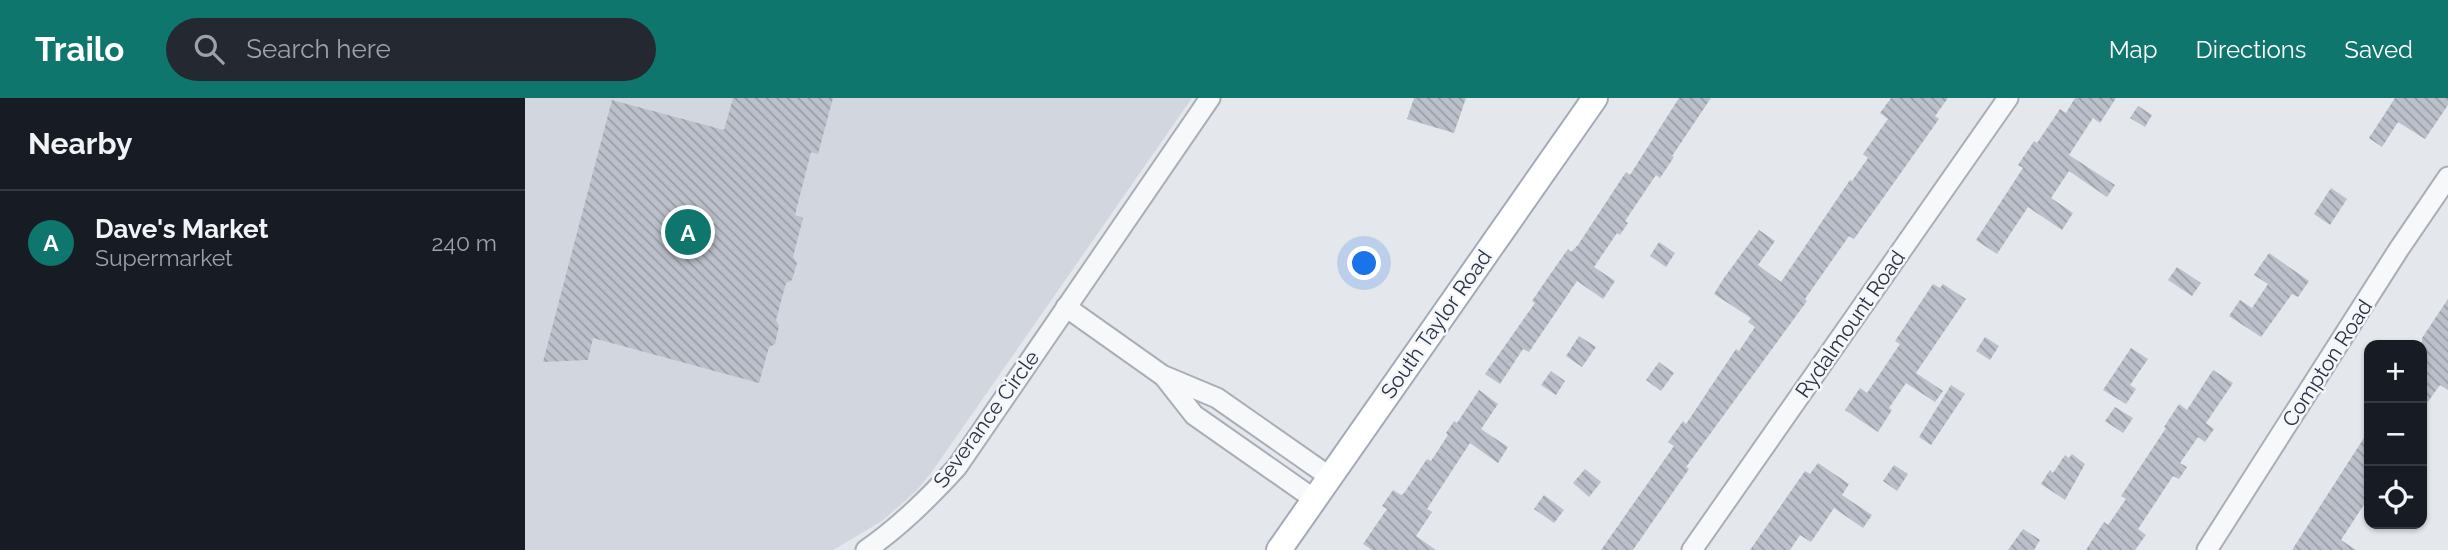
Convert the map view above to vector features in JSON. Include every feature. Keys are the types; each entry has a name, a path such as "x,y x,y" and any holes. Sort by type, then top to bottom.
{"main road":[{"name":"South Taylor Road","path":"1279,550 1595,98"}],"street":[{"name":"Severance Circle","path":"866,550 894,530 925,502 957,467 1210,98"},
{"name":"Rydalmount Road","path":"1692,550 2008,98"},
{"name":"Compton Road","path":"2207,550 2448,177"},
{"path":"1066,307 1163,375 1217,398 1330,477"},
{"path":"1163,375 1194,415 1314,499"}],"shaded area":[{"path":"525,98 1192,98 931,473 916,491 882,521 833,550 525,550"}],"building":[{"path":"733,98 833,98 818,154 811,152 795,215 803,218 793,257 797,263 792,280 786,283 776,320 779,326 775,344 769,347 759,383 593,338 588,360 543,362 612,100 724,130"},
{"path":"1414,98 1466,98 1454,133 1407,119"},
{"path":"1679,98 1711,98 1660,178 1656,175 1625,221 1628,223 1620,235 1617,233 1594,267 1615,281 1603,299 1577,281 1529,352 1523,349 1500,384 1485,374 1535,303 1532,301 1568,249 1571,252 1578,245 1626,172 1630,175"},
{"path":"1891,98 1948,98 1935,116 1939,119 1854,239 1849,236 1805,299 1807,301 1686,467 1689,469 1633,550 1601,550 1674,446 1668,442 1683,421 1686,424 1736,349 1739,351 1755,327 1748,322 1751,318 1714,294 1724,278 1759,230 1775,241 1758,265 1781,282 1868,158 1863,154 1888,119 1880,113"},
{"path":"2075,98 2116,98 2100,123 2093,118 2069,155 2115,185 2107,197 2069,171 2051,198 2073,213 2062,230 2028,207 1997,254 1976,240 2023,168 2018,165 2034,141 2037,143 2060,109 2066,113"},
{"path":"2395,98 2448,98 2448,105 2425,139 2398,122 2382,147 2369,138"},
{"path":"2138,106 2152,115 2145,127 2130,118"},
{"path":"2331,188 2347,199 2330,225 2314,214"},
{"path":"1659,242 1675,253 1666,267 1650,256"},
{"path":"2269,253 2309,281 2298,297 2292,294 2261,337 2229,316 2240,300 2252,308 2268,284 2254,275"},
{"path":"2177,267 2201,283 2192,296 2168,280"},
{"path":"1933,284 1940,288 1943,284 1966,299 1916,373 1943,391 1935,402 1906,383 1889,408 1892,410 1878,432 1845,410 1860,388 1867,393 1900,344 1895,341"},
{"path":"2448,299 2448,390 2440,385 2427,403 2427,340 2422,338"},
{"path":"1579,336 1596,347 1582,367 1566,356"},
{"path":"1985,337 1999,346 1990,360 1976,351"},
{"path":"2131,348 2148,359 2130,385 2136,389 2126,404 2103,390"},
{"path":"1659,362 1674,373 1661,391 1646,380"},
{"path":"2213,370 2233,383 2206,423 2214,429 2205,442 2198,437 2180,463 2187,467 2179,479 2173,476 2138,529 2146,535 2135,550 2086,550 2104,522 2108,525 2126,499 2121,496 2179,404 2187,410"},
{"path":"1551,371 1565,381 1556,395 1541,385"},
{"path":"1951,385 1965,394 1931,445 1919,437"},
{"path":"1479,390 1498,404 1481,429 1508,447 1498,463 1470,443 1427,509 1432,512 1416,536 1436,550 1372,550 1363,544 1387,509 1382,506 1393,490 1401,495 1404,493 1427,459 1431,461 1454,421 1457,423"},
{"path":"2115,407 2133,418 2123,433 2105,421"},
{"path":"2364,438 2364,505 2341,540 2356,550 2292,550"},
{"path":"2072,454 2085,464 2065,500 2041,484 2050,470 2053,473 2065,455 2069,458"},
{"path":"1818,463 1849,484 1842,495 1872,515 1863,528 1834,508 1811,542 1800,535 1790,550 1750,550 1805,471 1810,474"},
{"path":"1894,465 1908,474 1897,491 1883,481"},
{"path":"1585,469 1601,482 1589,497 1573,483"},
{"path":"1544,495 1564,510 1554,523 1534,509"},
{"path":"2023,529 2040,540 2034,550 2008,550"}],"place":[{"name":"Dave's Market","path":"688,232"}]}
